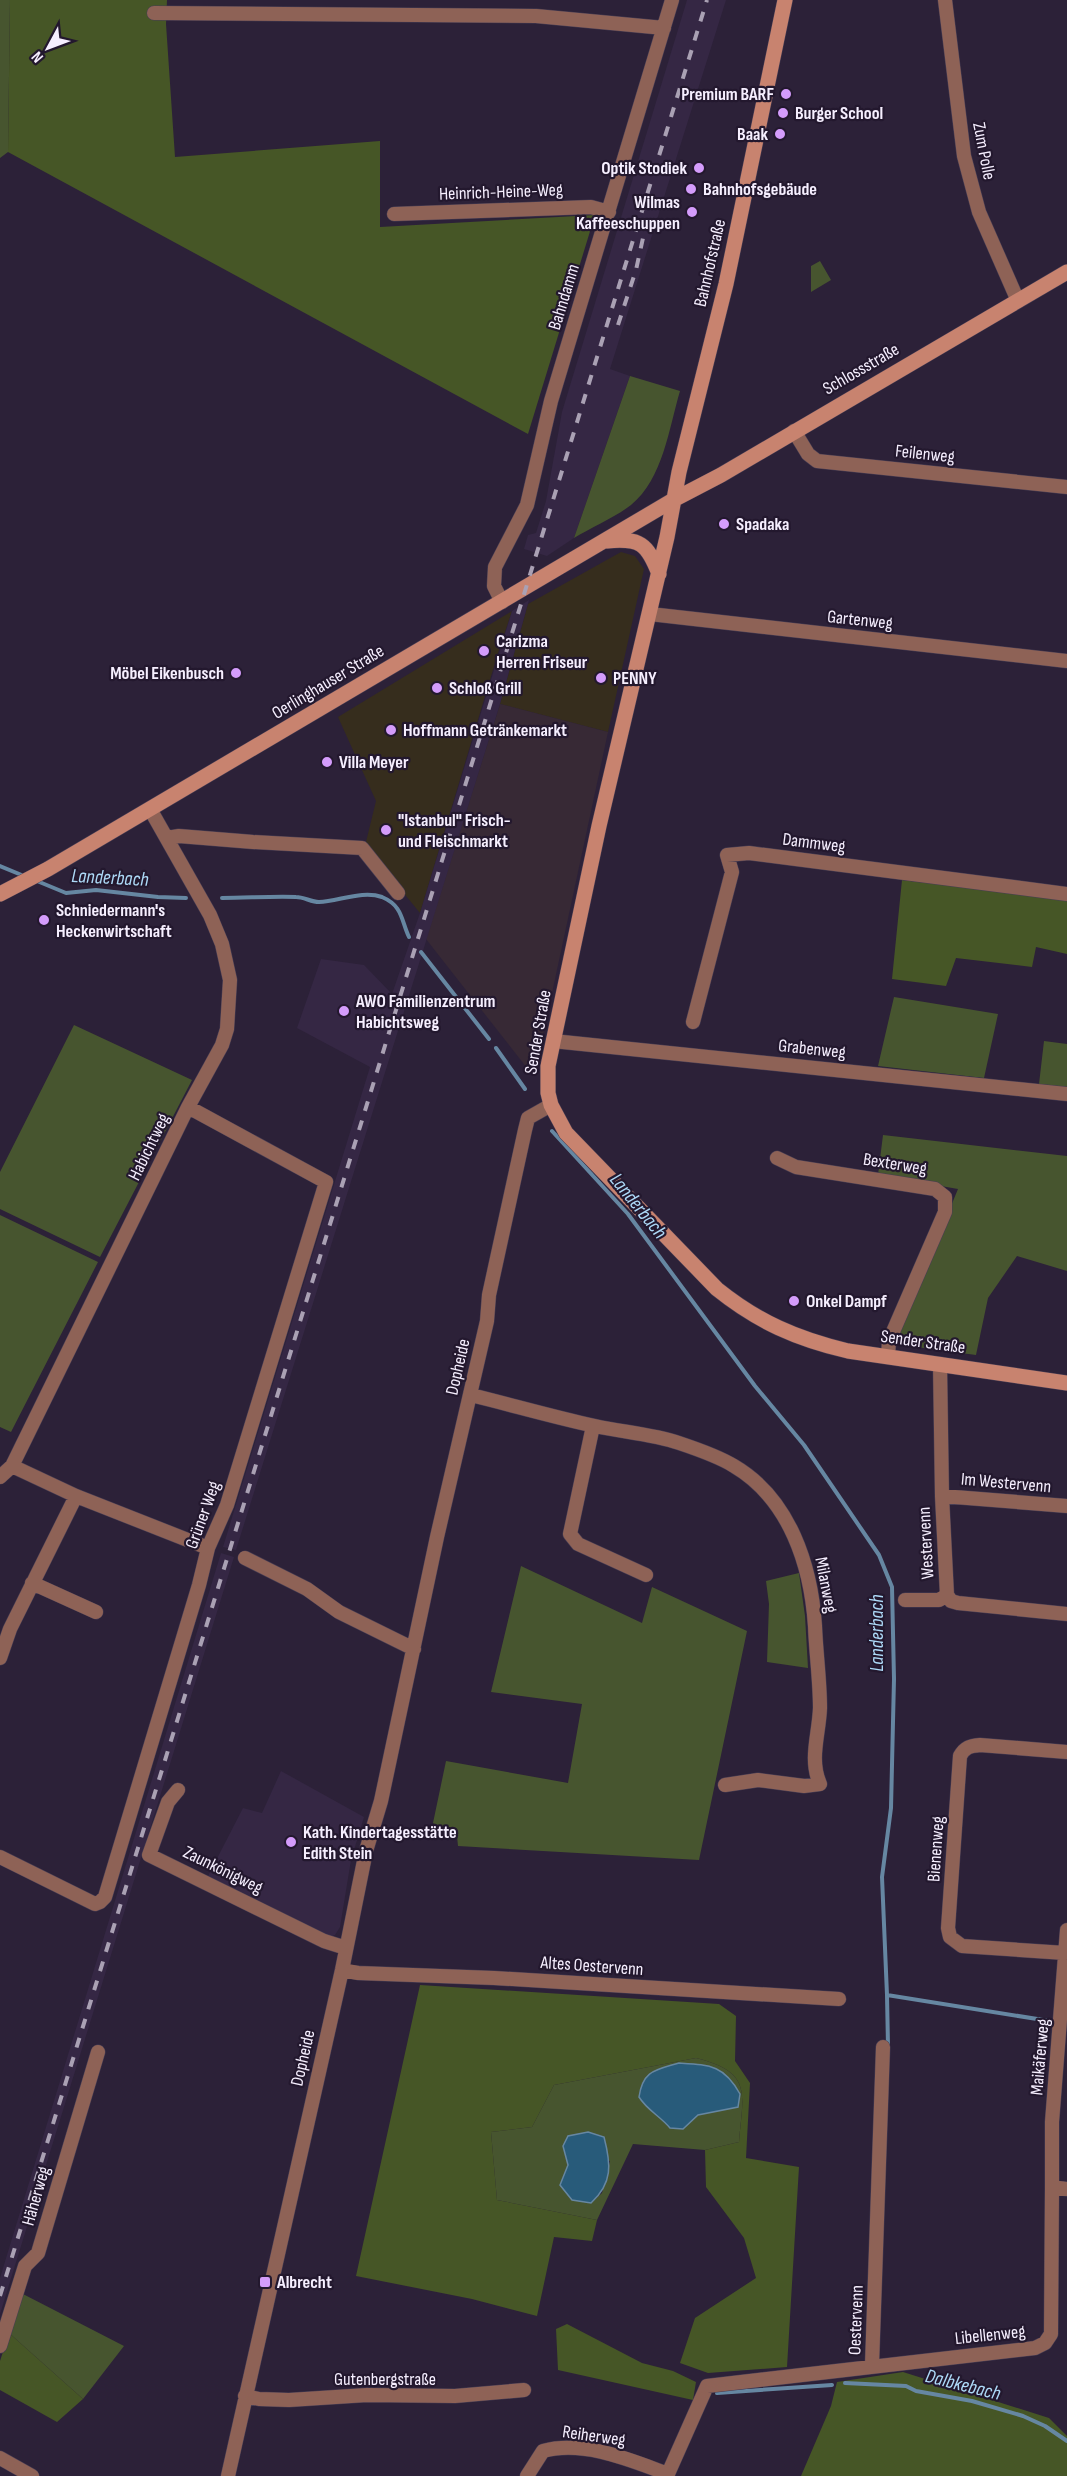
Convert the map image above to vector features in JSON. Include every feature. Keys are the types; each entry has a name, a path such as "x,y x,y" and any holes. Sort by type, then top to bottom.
{"street":[{"name":"Bahndamm","path":"502,602 494,586 495,567 527,505 551,401 672,0"},
{"name":"Bahnhofstraße","path":"675,499 679,472 726,284 785,0"},
{"name":"Zum Polle","path":"945,0 964,156 979,212 1018,301"},
{"path":"154,13 536,16 664,28"},
{"name":"Heinrich-Heine-Weg","path":"394,214 591,207 609,212"},
{"name":"Schlossstraße","path":"675,499 721,475 1067,272"},
{"name":"Feilenweg","path":"794,431 808,454 817,461 1067,487"},
{"name":"Oerlinghauser Straße","path":"0,894 48,869 675,499"},
{"name":"Sender Straße","path":"675,499 601,816 548,1066 551,1105 556,1117 576,1146 685,1258 729,1299 775,1328 814,1343 848,1351 1067,1383"},
{"path":"604,541 624,539 638,542 652,556 658,574"},
{"name":"Gartenweg","path":"650,614 1067,661"},
{"name":"Habichtweg","path":"0,1477 12,1466 188,1107 222,1045 227,1029 230,980 222,944 214,924 150,809"},
{"path":"167,838 178,836 362,848 398,893"},
{"name":"Dammweg","path":"693,1022 732,872 727,855 749,853 1067,894"},
{"name":"Grabenweg","path":"553,1041 1067,1094"},
{"name":"Dopheide","path":"228,2476 342,1970 366,1851 378,1816 437,1537 471,1395 487,1321 489,1295 525,1130 528,1118 551,1105"},
{"name":"Grüner Weg","path":"0,1857 95,1904 105,1897 199,1585 208,1548 228,1505 326,1182 188,1107"},
{"name":"Bexterweg","path":"777,1158 796,1167 935,1189 945,1197 945,1212 889,1341 888,1356"},
{"name":"Westervenn","path":"940,1364 942,1496 947,1595 951,1601 957,1603 1067,1614"},
{"name":"Milanweg","path":"471,1395 593,1426 678,1442 734,1466 771,1500 793,1532 805,1561 814,1613 820,1708 814,1761 815,1772 820,1784 804,1786 758,1780 724,1785"},
{"path":"593,1426 570,1534 579,1544 646,1575"},
{"path":"12,1466 76,1496 208,1548"},
{"path":"0,1658 10,1629 76,1496"},
{"name":"Im Westervenn","path":"942,1496 1067,1506"},
{"path":"245,1558 307,1589 339,1612 414,1649"},
{"path":"32,1583 96,1612"},
{"path":"905,1600 939,1600 947,1595"},
{"name":"Bienenweg","path":"1065,1953 962,1946 950,1937 948,1928 960,1756 964,1750 969,1746 980,1745 1067,1752"},
{"name":"Zaunkönigweg","path":"178,1790 168,1802 149,1855 324,1941 346,1948"},
{"name":"Maikäferweg","path":"1052,2187 1052,2122 1061,2032 1067,1930"},
{"name":"Altes Oestervenn","path":"342,1970 358,1973 494,1978 839,2000"},
{"name":"Oestervenn","path":"667,2475 706,2386 872,2365 883,2047"},
{"name":"Häherweg","path":"0,2346 25,2266 38,2253 98,2052"},
{"path":"1052,2187 1067,2189"},
{"name":"Libellenweg","path":"872,2365 1035,2348 1044,2343 1051,2334 1052,2187"},
{"name":"Gutenbergstraße","path":"245,2396 289,2400 367,2395 454,2396 524,2390"},
{"name":"Reiherweg","path":"527,2476 543,2451 556,2447 621,2456 667,2475"},
{"path":"0,2458 32,2476"}],"shaded area":[{"path":"687,0 726,0 610,369 630,376 574,538 547,556 524,549 528,535 536,533 546,501 562,412"},
{"path":"621,552 635,556 644,569 608,732 500,704 528,604"},
{"path":"529,600 500,704 236,1550 223,1547 370,1067 297,1028 321,959 364,965 392,994 420,913 512,611"},
{"path":"512,611 420,913 365,846 376,801 338,717"},
{"path":"500,704 608,732 534,1077 426,939"},
{"path":"221,1553 234,1557 0,2314 0,2278"},
{"name":"Kath. Kindertagesstätte Edith Stein","path":"281,1771 364,1817 351,1860 340,1927 335,1935 330,1937 207,1878 243,1808 262,1813"}],"green space":[{"path":"0,0 10,0 8,152 0,158"},
{"path":"10,0 167,0 166,24 175,157 380,141 380,227 595,215 528,434 8,152"},
{"path":"820,261 831,280 811,292 811,266"},
{"path":"630,376 680,391 658,467 642,494 631,505 574,538"},
{"path":"902,880 1067,900 1067,954 1036,947 1032,967 956,958 946,986 892,979"},
{"path":"894,997 998,1014 984,1078 878,1066"},
{"path":"74,1025 192,1080 100,1257 0,1209 0,1172"},
{"path":"1044,1041 1067,1044 1067,1087 1039,1084"},
{"path":"883,1135 1067,1156 1067,1271 1017,1256 988,1298 976,1355 909,1346 899,1332 958,1189 878,1175"},
{"path":"0,1215 98,1262 11,1432 0,1427"},
{"path":"521,1566 642,1623 652,1587 747,1631 699,1860 458,1846 457,1836 433,1823 446,1761 568,1783 582,1704 491,1692"},
{"path":"799,1573 805,1616 808,1668 767,1662 769,1604 766,1581"},
{"path":"420,1985 719,2004 736,2016 735,2061 750,2083 746,2158 799,2167 787,2367 708,2373 680,2363 695,2318 756,2278 744,2238 706,2187 705,2150 739,2142 742,2110 740,2087 736,2078 727,2070 696,2058 554,2085 532,2127 491,2132 497,2200 597,2220 592,2241 554,2237 537,2316 472,2299 356,2276"},
{"path":"696,2058 727,2070 736,2078 742,2098 739,2142 705,2150 633,2144 597,2220 497,2200 491,2132 532,2127 554,2085","holes":["737,2107 698,2115 683,2129 670,2128 660,2116","563,2146 610,2161 602,2193 591,2203 560,2185 568,2165"]},
{"path":"21,2293 124,2346 83,2399 9,2333"},
{"path":"567,2324 642,2363 673,2371 696,2382 693,2400 558,2370 556,2329"},
{"path":"9,2333 83,2399 57,2422 0,2390 0,2361"},
{"path":"903,2372 1049,2418 1067,2436 1067,2476 801,2476 831,2406 837,2382"}],"water":[{"path":"679,2063 708,2066 722,2072 740,2094 738,2107 698,2115 683,2129 670,2128 639,2097 647,2076 652,2072"},
{"path":"588,2132 604,2137 609,2164 607,2180 591,2203 572,2200 560,2185 568,2165 563,2146 568,2136"}],"waterway":[{"name":"Landerbach","path":"0,866 24,876"},
{"name":"Landerbach","path":"37,881 66,893 96,890 186,898"},
{"name":"Landerbach","path":"222,898 296,897 319,902 359,895 375,895 389,901 398,909 409,937"},
{"name":"Landerbach","path":"421,952 489,1039"},
{"name":"Landerbach","path":"496,1048 525,1089"},
{"name":"Landerbach","path":"552,1131 628,1214 755,1386 804,1445 879,1555 892,1587 894,1679 891,1808 882,1877 887,1995 1056,2022"},
{"path":"887,1995 888,2046"},
{"name":"Dalbkebach","path":"845,2383 906,2386 916,2391 972,2401 1023,2416 1045,2426 1067,2441"},
{"name":"Dalbkebach","path":"717,2393 832,2385"}],"railway":[{"path":"0,2296 707,0"},
{"path":"618,325 636,270 648,215"}],"place":[{"name":"Premium BARF","path":"786,94"},
{"name":"Burger School","path":"783,113"},
{"name":"Baak","path":"780,134"},
{"name":"Optik Stodiek","path":"699,168"},
{"name":"Bahnhofsgebäude","path":"691,189"},
{"name":"Wilmas Kaffeeschuppen","path":"692,212"},
{"name":"Spadaka","path":"724,524"},
{"name":"Carizma Herren Friseur","path":"484,651"},
{"name":"Möbel Eikenbusch","path":"236,673"},
{"name":"PENNY","path":"601,678"},
{"name":"Schloß Grill","path":"437,688"},
{"name":"Hoffmann Getränkemarkt","path":"391,730"},
{"name":"Villa Meyer","path":"327,762"},
{"name":"\"Istanbul\" Frisch- und Fleischmarkt","path":"386,830"},
{"name":"Schniedermann's Heckenwirtschaft","path":"44,920"},
{"name":"AWO Familienzentrum Habichtsweg","path":"344,1011"},
{"name":"Onkel Dampf","path":"794,1301"},
{"name":"Kath. Kindertagesstätte Edith Stein","path":"291,1842"},
{"name":"Albrecht","path":"265,2282"}]}
